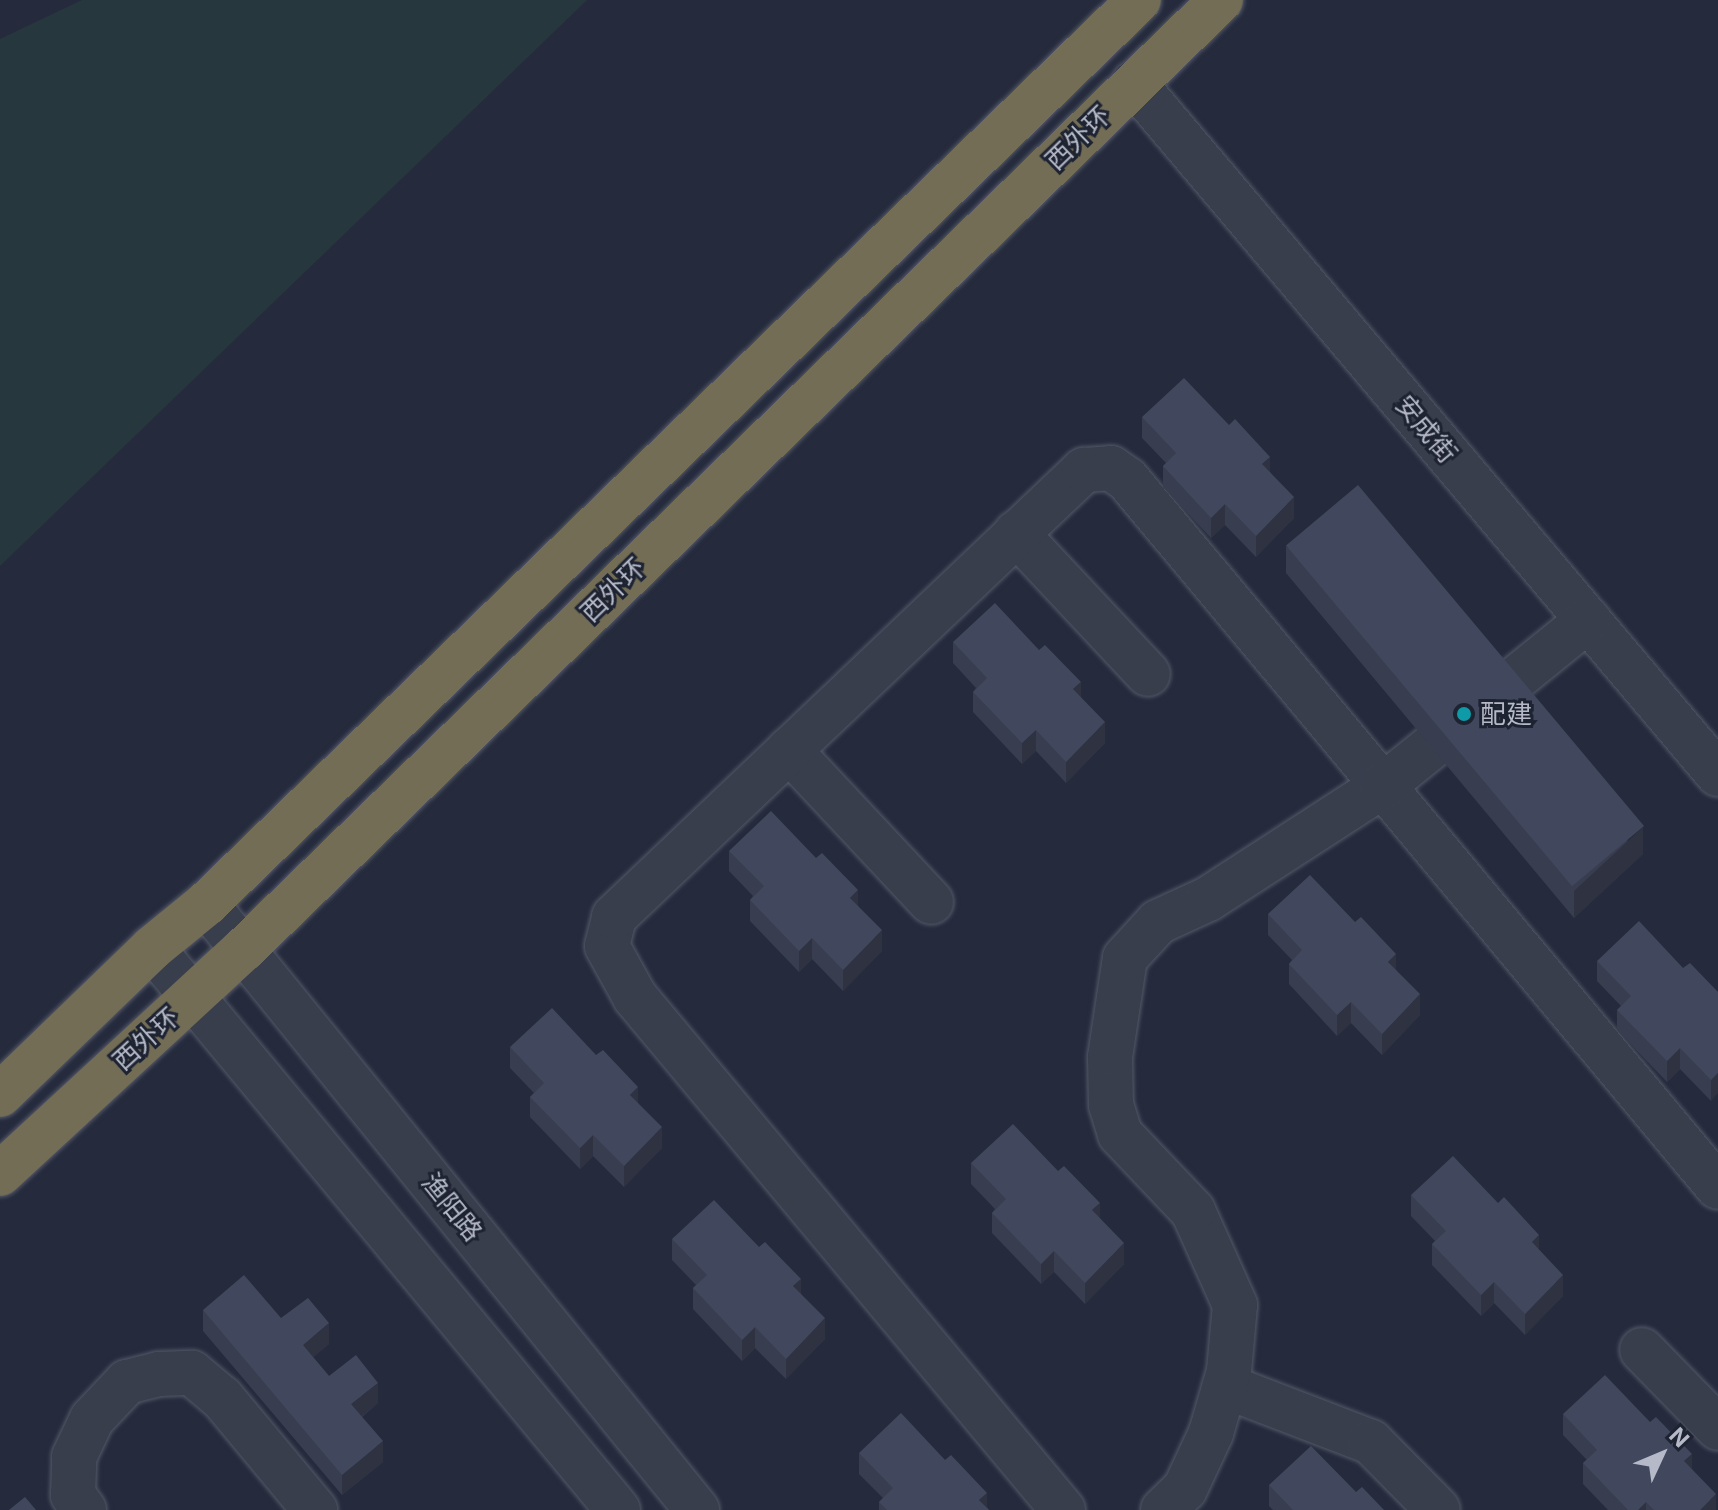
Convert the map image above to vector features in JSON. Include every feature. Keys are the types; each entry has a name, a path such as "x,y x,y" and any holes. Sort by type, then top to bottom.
{"highway":[{"path":"0,1095 152,948 206,904 1139,0"},
{"name":"西外环","path":"0,1174 244,949 1221,0"}],"street":[{"name":"安成街","path":"1134,83 1718,774"},
{"path":"1063,1510 635,997 607,946 614,917 1084,470 1111,468 1127,479 1718,1187"},
{"path":"1016,533 1148,674"},
{"path":"1163,1510 1185,1489 1211,1433 1225,1386 1235,1305 1193,1211 1120,1134 1111,1105 1110,1057 1125,958 1158,922 1208,899 1383,786 1588,620"},
{"path":"789,750 931,902"},
{"name":"渔阳路","path":"206,904 697,1510"},
{"path":"152,948 618,1510"},
{"path":"1642,1350 1718,1428"},
{"path":"84,1510 73,1495 74,1457 92,1419 127,1382 159,1374 192,1373 222,1398 315,1510"},
{"path":"1225,1386 1371,1442 1438,1510"}],"shaded area":[{"path":"82,0 587,0 0,566 0,39"}],"building":[{"path":"1184,378 1229,425 1235,419 1270,457 1262,464 1294,497 1256,536 1225,504 1211,518 1163,466 1176,453 1142,417"},
{"name":"配建","path":"1358,485 1644,826 1572,886 1286,545"},
{"path":"995,603 1039,650 1045,645 1081,682 1073,689 1105,722 1066,762 1036,730 1022,743 973,692 987,678 953,642"},
{"path":"771,811 816,858 822,853 858,890 850,898 882,930 843,970 812,938 799,951 750,900 764,886 729,851"},
{"path":"1310,875 1355,922 1361,917 1396,954 1388,962 1420,994 1382,1034 1351,1002 1337,1015 1289,964 1302,950 1268,914"},
{"path":"1639,921 1683,968 1690,963 1718,992 1718,1073 1711,1080 1680,1048 1667,1061 1617,1010 1631,996 1597,961"},
{"path":"552,1008 596,1055 603,1050 638,1087 630,1095 662,1127 624,1166 593,1135 580,1148 530,1097 544,1083 510,1047"},
{"path":"1013,1124 1058,1171 1064,1166 1100,1203 1092,1210 1124,1243 1085,1283 1054,1251 1041,1264 992,1213 1006,1199 971,1163"},
{"path":"1453,1156 1498,1203 1504,1197 1539,1235 1532,1242 1563,1275 1525,1314 1494,1282 1481,1295 1432,1244 1446,1231 1411,1195"},
{"path":"714,1200 759,1247 765,1242 801,1279 793,1286 825,1318 786,1359 755,1327 742,1340 693,1288 707,1275 672,1239"},
{"path":"244,1275 281,1318 308,1298 329,1323 303,1345 329,1376 356,1355 378,1383 351,1404 383,1441 342,1475 203,1310"},
{"path":"1605,1375 1650,1422 1656,1417 1692,1454 1684,1461 1716,1494 1700,1510 1654,1510 1646,1502 1638,1510 1628,1510 1583,1463 1597,1450 1563,1414"},
{"path":"901,1413 945,1460 951,1455 987,1493 979,1500 989,1510 887,1510 879,1502 893,1488 859,1453"},
{"path":"1311,1446 1356,1492 1362,1487 1384,1510 1293,1510 1269,1485"},
{"path":"25,1497 36,1510 9,1510"}],"place":[{"name":"配建","path":"1464,714"}]}
